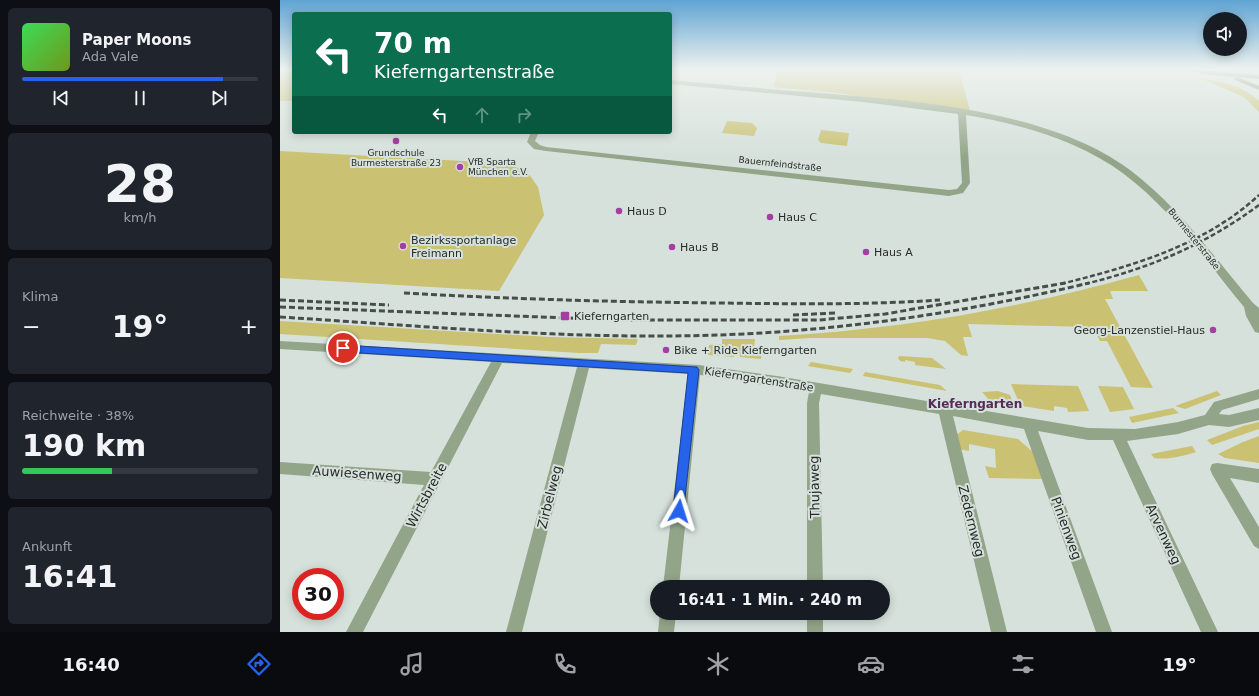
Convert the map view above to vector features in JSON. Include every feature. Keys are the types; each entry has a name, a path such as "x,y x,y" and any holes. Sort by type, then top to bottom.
{"street":[{"name":"Burmesterstraße","path":"853,98 962,113 1026,126 1053,135 1104,157 1124,170 1166,205 1187,228 1249,306 1259,314"},
{"name":"Bauernfeindstraße","path":"534,134 532,142 537,147 546,149 949,193 960,191 966,183 962,113"},
{"name":"Burmesterstraße","path":"1249,306 1248,310 1259,329"},
{"name":"Kieferngartenstraße","path":"280,345 585,362 735,374 945,411 1088,434 1118,436 1152,433 1210,419 1230,421 1259,414"},
{"name":"Wirtsbreite","path":"354,632 499,358"},
{"name":"Zirbelweg","path":"514,632 579,379 585,362"},
{"path":"672,580 694,370"},
{"name":"Thujaweg","path":"815,580 812,403 816,388"},
{"path":"1210,419 1218,406 1259,394"},
{"name":"Zedernweg","path":"945,411 999,632"},
{"name":"Pinienweg","path":"1029,424 1104,632"},
{"name":"Arvenweg","path":"1118,436 1210,632"},
{"name":"Auwiesenweg","path":"280,468 435,479"},
{"path":"1259,476 1217,469 1259,541"},
{"path":"666,632 667,620"},
{"path":"815,620 815,632"}],"shaded area":[{"path":"280,98 292,98 292,101 280,101"},
{"path":"878,98 967,98 970,111"},
{"path":"1245,98 1256,98 1259,101 1259,112"},
{"path":"727,121 752,123 757,128 754,136 722,133"},
{"path":"821,130 849,133 847,146 821,143 818,140"},
{"name":"Bezirkssportanlage Freimann","path":"280,151 499,163 526,170 538,187 544,215 499,291 280,278"},
{"path":"1139,275 1148,291 1110,291 1113,299 1105,299 1153,388 1131,387 1107,341 1100,341 1093,327 968,324 972,337 963,337 968,356 961,355 945,341 927,338 810,338 779,340 779,336 870,328 1005,307 1095,287"},
{"path":"280,321 550,337 638,339 636,345 601,344 598,353 579,353 280,334"},
{"path":"722,339 755,339 754,347 762,347 761,359 740,357 739,349 734,349 734,357 708,355 709,345 722,344"},
{"path":"899,356 932,358 946,369 915,365 915,362 905,360 905,362 900,361 898,358"},
{"path":"811,362 853,369 850,373 808,366"},
{"path":"865,372 940,385 947,391 863,376"},
{"path":"1011,384 1078,386 1089,411 1068,412 1067,408 1054,406 1054,411 1022,406"},
{"path":"1098,386 1123,387 1134,409 1110,412"},
{"path":"998,391 1010,395 1014,405 991,402 982,392"},
{"path":"1217,391 1221,395 1185,409 1175,406"},
{"path":"1173,408 1179,413 1132,423 1129,417"},
{"path":"1259,422 1259,429 1212,445 1207,440 1243,426"},
{"path":"963,430 1018,439 1033,452 1042,479 989,478 985,466 996,468 995,449 969,444 969,451 958,449 956,435"},
{"path":"1259,436 1259,463 1225,458 1218,454 1243,442"},
{"path":"1192,446 1196,452 1186,455 1154,458 1151,454"}],"railway":[{"path":"1064,283 1114,270 1166,252 1191,241 1238,213 1259,195"},
{"path":"1089,283 1132,271 1176,254 1218,232 1259,205"},
{"path":"280,307 620,320 819,320 885,314 1064,283"},
{"path":"280,317 553,334 608,336 717,335 811,329 904,318 997,303 1089,283"},
{"path":"1085,284 1089,283"},
{"path":"404,293 523,299 682,303 831,304 940,300"},
{"path":"280,300 389,305"},
{"path":"793,315 835,313"}],"place":[{"name":"Grundschule Burmesterstraße 23","path":"396,141"},
{"name":"VfB Sparta München e.V.","path":"460,167"},
{"name":"Haus D","path":"619,211"},
{"name":"Haus C","path":"770,217"},
{"name":"Bezirkssportanlage Freimann","path":"403,246"},
{"name":"Haus B","path":"672,247"},
{"name":"Haus A","path":"866,252"},
{"name":"Kieferngarten","path":"565,316"},
{"name":"Georg-Lanzenstiel-Haus","path":"1213,330"},
{"name":"Bike + Ride Kieferngarten","path":"666,350"}],"district":[{"name":"Kieferngarten","path":"975,404"}],"route":[{"path":"343,348 694,370 679,511"}]}
